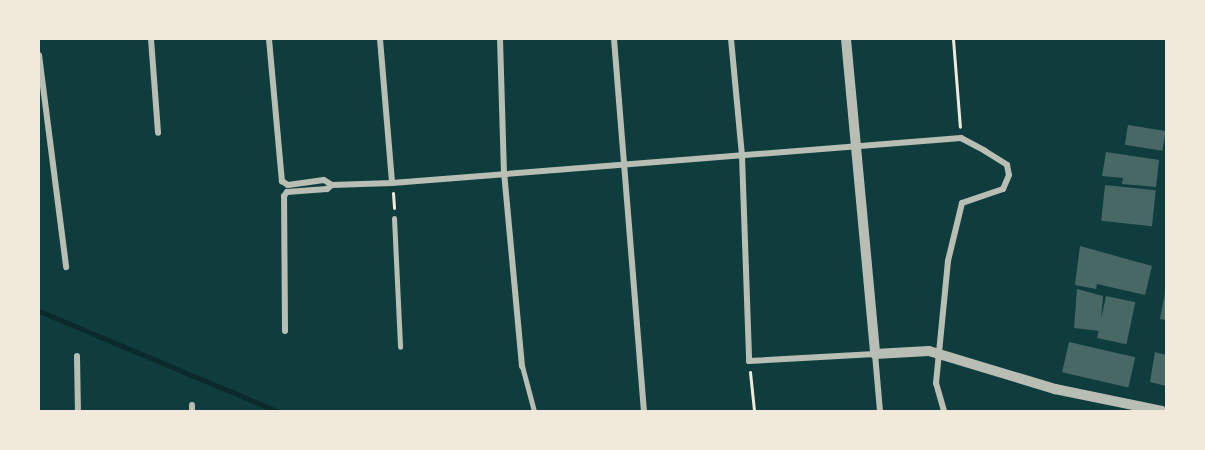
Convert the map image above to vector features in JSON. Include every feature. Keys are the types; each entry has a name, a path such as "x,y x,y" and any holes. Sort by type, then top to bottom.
{"street":[{"path":"151,39 158,133"},
{"path":"269,39 284,183 324,180 332,185 392,183 504,172 961,138 1007,165 1009,175 1003,189 962,203 948,261 938,355 937,394 945,411"},
{"path":"380,39 392,183"},
{"path":"500,39 504,172 522,366 534,411"},
{"path":"615,39 644,411"},
{"path":"731,39 742,156 749,361 929,351 1055,389 1162,411"},
{"path":"846,39 853,145 880,411"},
{"path":"39,55 66,267"},
{"path":"285,331 284,196 287,192 327,189 332,185"},
{"path":"394,218 400,347"},
{"path":"77,356 78,411"}],"path":[{"path":"953,39 961,138"},
{"path":"392,183 394,218"},
{"path":"749,361 754,411"}],"building":[{"path":"1128,125 1166,131 1162,151 1125,145"},
{"path":"1106,152 1159,160 1156,187 1122,184 1123,178 1102,176"},
{"path":"1105,185 1156,190 1152,226 1101,221"},
{"path":"1080,246 1152,266 1145,295 1097,284 1096,289 1075,285"},
{"path":"1166,288 1166,320 1160,319"},
{"path":"1077,289 1103,296 1100,331 1074,328"},
{"path":"1106,296 1135,302 1126,344 1097,338"},
{"path":"1069,342 1135,357 1128,388 1062,372"},
{"path":"1155,352 1166,355 1166,386 1150,382"}],"waterway":[{"path":"39,311 277,411"}]}
